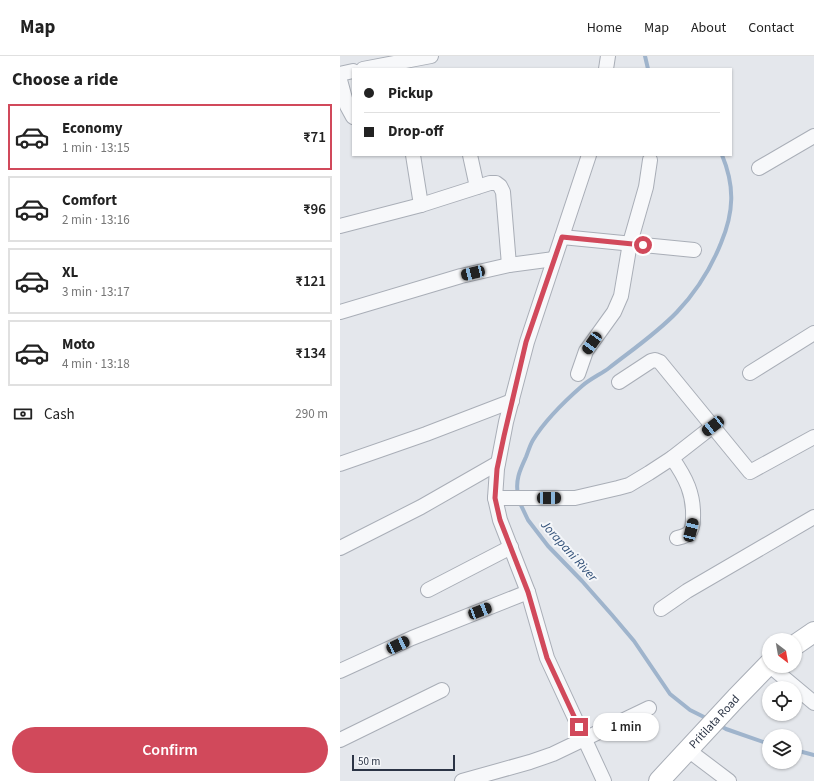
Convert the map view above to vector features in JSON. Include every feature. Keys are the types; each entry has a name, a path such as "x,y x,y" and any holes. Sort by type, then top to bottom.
{"street":[{"path":"368,68 431,56"},
{"path":"606,68 608,56"},
{"path":"340,74 352,71"},
{"path":"340,80 347,106 352,115"},
{"path":"759,168 814,136"},
{"path":"413,156 421,205"},
{"path":"470,156 477,187"},
{"path":"589,156 526,342 498,464 501,498 500,520 528,592 547,658 604,781"},
{"path":"578,374 586,351 614,312 621,296 630,243 646,187 650,160"},
{"path":"340,226 421,205 490,183 496,183 500,186 503,192 509,265"},
{"path":"562,237 694,250"},
{"path":"340,312 461,276 509,265 554,259"},
{"path":"750,373 814,333"},
{"path":"619,382 651,361 657,360 660,362 750,472 814,437"},
{"path":"340,464 426,434 512,401"},
{"path":"501,498 575,498 618,488 638,480 672,458 713,426"},
{"path":"672,458 690,489 694,508 691,530 677,538"},
{"path":"340,548 421,507 498,464"},
{"path":"661,609 687,591 814,517"},
{"path":"428,590 511,547"},
{"path":"340,671 412,638 528,592"},
{"path":"802,640 814,632"},
{"name":"Pritilata Road","path":"660,781 736,698 762,672"},
{"path":"778,673 814,703"},
{"path":"340,740 442,690"},
{"path":"462,781 553,754 649,708"},
{"path":"691,747 729,781"}],"waterway":[{"name":"Jorapani River","path":"645,56 648,68"},
{"name":"Jorapani River","path":"518,495 518,480 522,466 533,440 549,419 562,404 588,381 609,368 669,320 697,288 708,271 725,232 730,210 731,188 722,156"},
{"name":"Jorapani River","path":"519,501 528,520 548,546 582,581 634,641 670,694 690,710 708,719"},
{"name":"Jorapani River","path":"719,725 726,729 762,742"},
{"name":"Jorapani River","path":"802,752 814,755"}],"route":[{"path":"579,727 547,658 528,592 500,520 495,498 497,469 506,422 526,342 562,237 643,245"}]}
